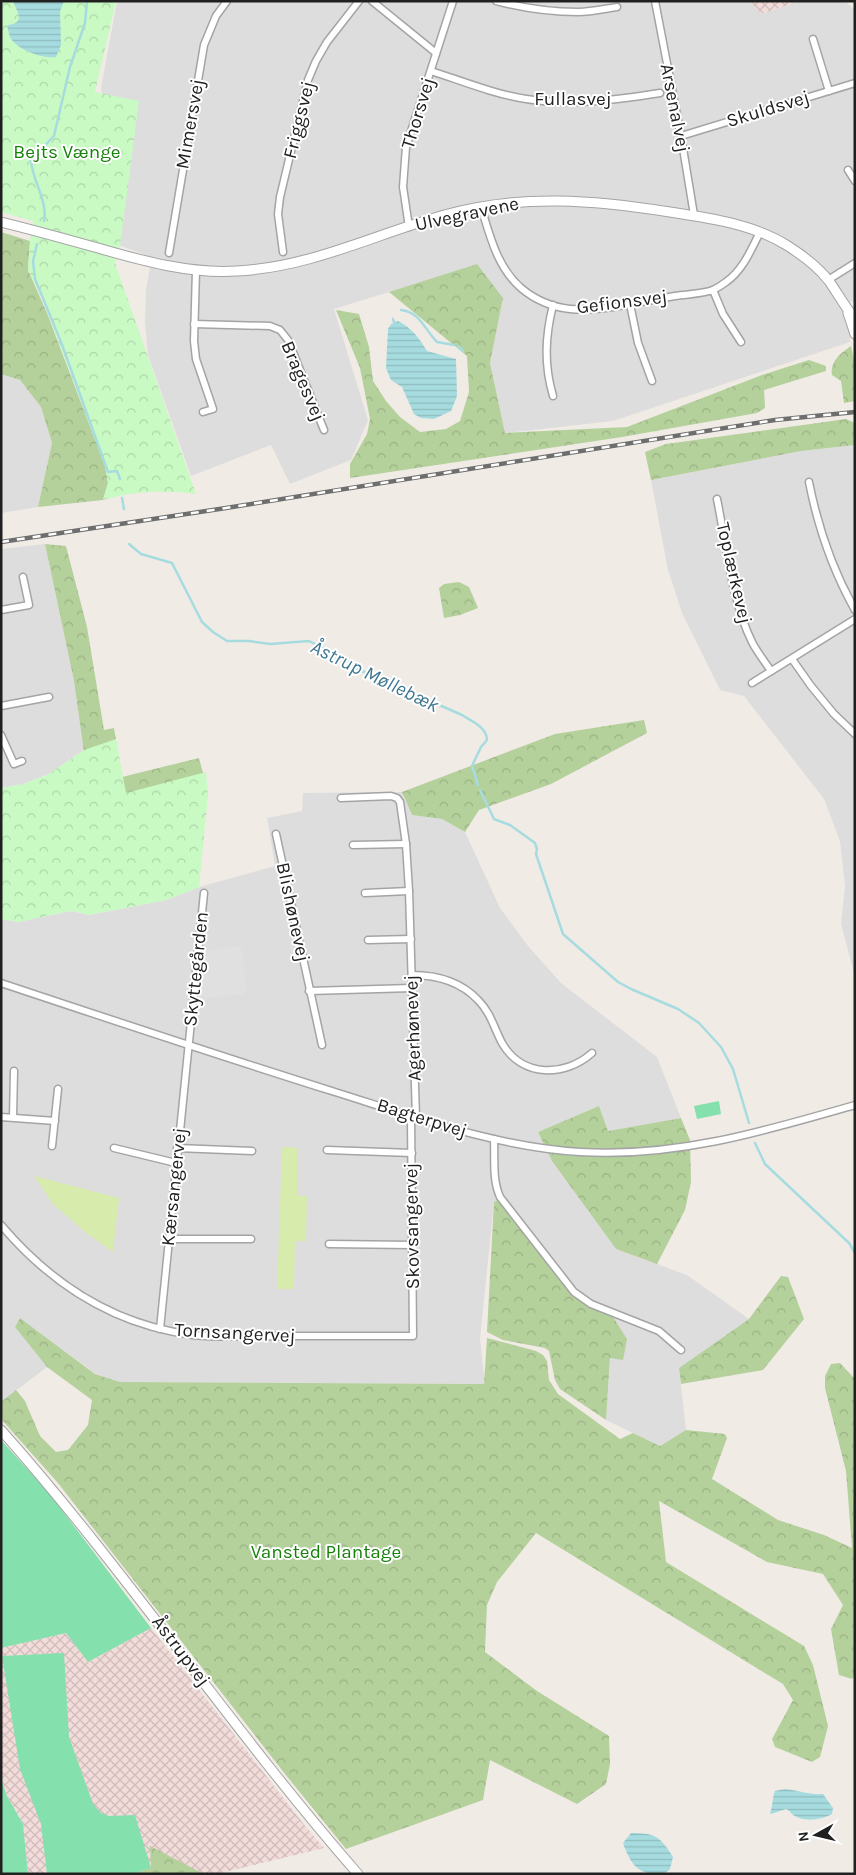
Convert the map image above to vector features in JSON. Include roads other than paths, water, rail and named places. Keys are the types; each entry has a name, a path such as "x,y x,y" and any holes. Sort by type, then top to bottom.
{"street":[{"name":"Mimersvej","path":"169,253 204,45 216,16 227,1"},
{"name":"Friggsvej","path":"283,252 278,214 280,197 308,80 327,42 359,1"},
{"path":"372,1 436,53"},
{"name":"Thorsvej","path":"409,226 403,187 406,148 453,1"},
{"path":"496,1 525,8 557,11 579,12 616,7"},
{"name":"Arsenalvej","path":"655,1 694,216"},
{"path":"813,39 828,91"},
{"name":"Fullasvej","path":"431,71 496,92 525,99 553,102 630,98 660,93"},
{"name":"Skuldsvej","path":"681,136 855,83"},
{"path":"848,170 855,181"},
{"name":"Ulvegravene","path":"1,222 151,263 196,270 234,272 281,266 320,257 409,226 481,207 525,202 576,201 618,204 740,225 760,232 788,246 804,258 828,280 855,319"},
{"name":"Gefionsvej","path":"481,207 499,260 509,275 521,288 536,298 552,305 569,309 630,304 713,290 736,275 760,232"},
{"path":"828,280 855,263"},
{"path":"196,270 194,324 196,359 213,409 203,412"},
{"path":"713,290 723,314 741,342"},
{"path":"630,304 638,343 652,380"},
{"path":"552,305 546,352 548,379 553,396"},
{"name":"Ulvegravene","path":"846,308 855,334"},
{"name":"Bragesvej","path":"194,324 270,326 280,330 288,340 324,430"},
{"path":"809,482 822,537 836,572 855,610"},
{"name":"Toplærkevej","path":"717,499 737,599 744,622 752,643 771,671"},
{"path":"1,610 29,605 24,577"},
{"path":"752,683 855,619"},
{"path":"792,659 834,714 855,734"},
{"path":"1,706 49,697"},
{"path":"1,735 14,764 22,761"},
{"name":"Agerhønevej","path":"341,798 391,796 397,798 400,802 406,844 411,939 413,1117"},
{"name":"Blishønevej","path":"276,834 322,1045"},
{"path":"353,846 406,844"},
{"path":"365,893 409,891"},
{"name":"Skyttegården","path":"188,1045 204,893"},
{"path":"368,940 411,939"},
{"path":"412,975 440,978 466,990 487,1010 502,1043 509,1053 528,1066 550,1071 562,1070 583,1061 592,1054"},
{"name":"Bagterpvej","path":"1,983 413,1117 494,1139 532,1147 581,1152 644,1152 682,1148 732,1138 855,1105"},
{"path":"310,991 412,988"},
{"name":"Kærsangervej","path":"160,1329 188,1045"},
{"path":"13,1117 14,1071"},
{"path":"52,1146 58,1089"},
{"path":"1,1117 55,1122"},
{"name":"Skovsangervej","path":"413,1117 413,1336"},
{"path":"494,1139 494,1172 496,1188 500,1198 574,1292 591,1304 659,1331 681,1350"},
{"path":"114,1148 176,1163"},
{"path":"177,1148 252,1151"},
{"path":"327,1150 412,1153"},
{"name":"Tornsangervej","path":"1,1225 22,1250 72,1291 124,1318 160,1329 194,1335 413,1336"},
{"path":"168,1239 250,1239"},
{"path":"329,1244 412,1245"},
{"name":"Åstrupvej","path":"1,1430 55,1491 286,1787 358,1874"}],"water":[{"path":"13,1 64,1 60,11 61,45 56,57 44,57 31,53 13,42 7,26 18,21 19,16"},
{"path":"398,321 415,334 427,351 456,359 457,396 451,411 434,419 421,418 414,414 402,387 391,380 386,368 388,329 391,324"},
{"path":"785,1789 823,1794 833,1808 832,1814 823,1818 807,1820 796,1817 786,1809 771,1814 775,1791"},
{"path":"631,1833 651,1835 664,1844 673,1857 670,1869 667,1872 656,1874 643,1872 634,1865 623,1843"}],"waterway":[{"path":"44,221 44,206 31,160 54,136 70,67 85,23 87,1"},
{"path":"37,244 33,261 35,279 61,342 108,472 117,471 120,479"},
{"path":"401,310 408,311 418,318 437,342 454,345"},
{"path":"458,346 463,351"},
{"name":"Åstrup Møllebæk","path":"122,498 124,509"},
{"name":"Åstrup Møllebæk","path":"129,544 141,554 172,563 202,622 227,641 249,641 270,644 309,641 345,659 357,669 462,715 478,725 484,731 487,740 481,747 472,766 478,785"},
{"name":"Åstrup Møllebæk","path":"480,790 494,819 510,825 535,843 536,854 563,934 618,982 678,1009 699,1023 721,1047 733,1069 749,1123"},
{"name":"Åstrup Møllebæk","path":"755,1143 765,1164 849,1243 855,1253"}],"railway":[{"path":"1,542 775,420 855,412"}],"park label":[{"name":"Bejts Vænge","path":"67,152"},
{"name":"Vansted Plantage","path":"326,1552"}]}
